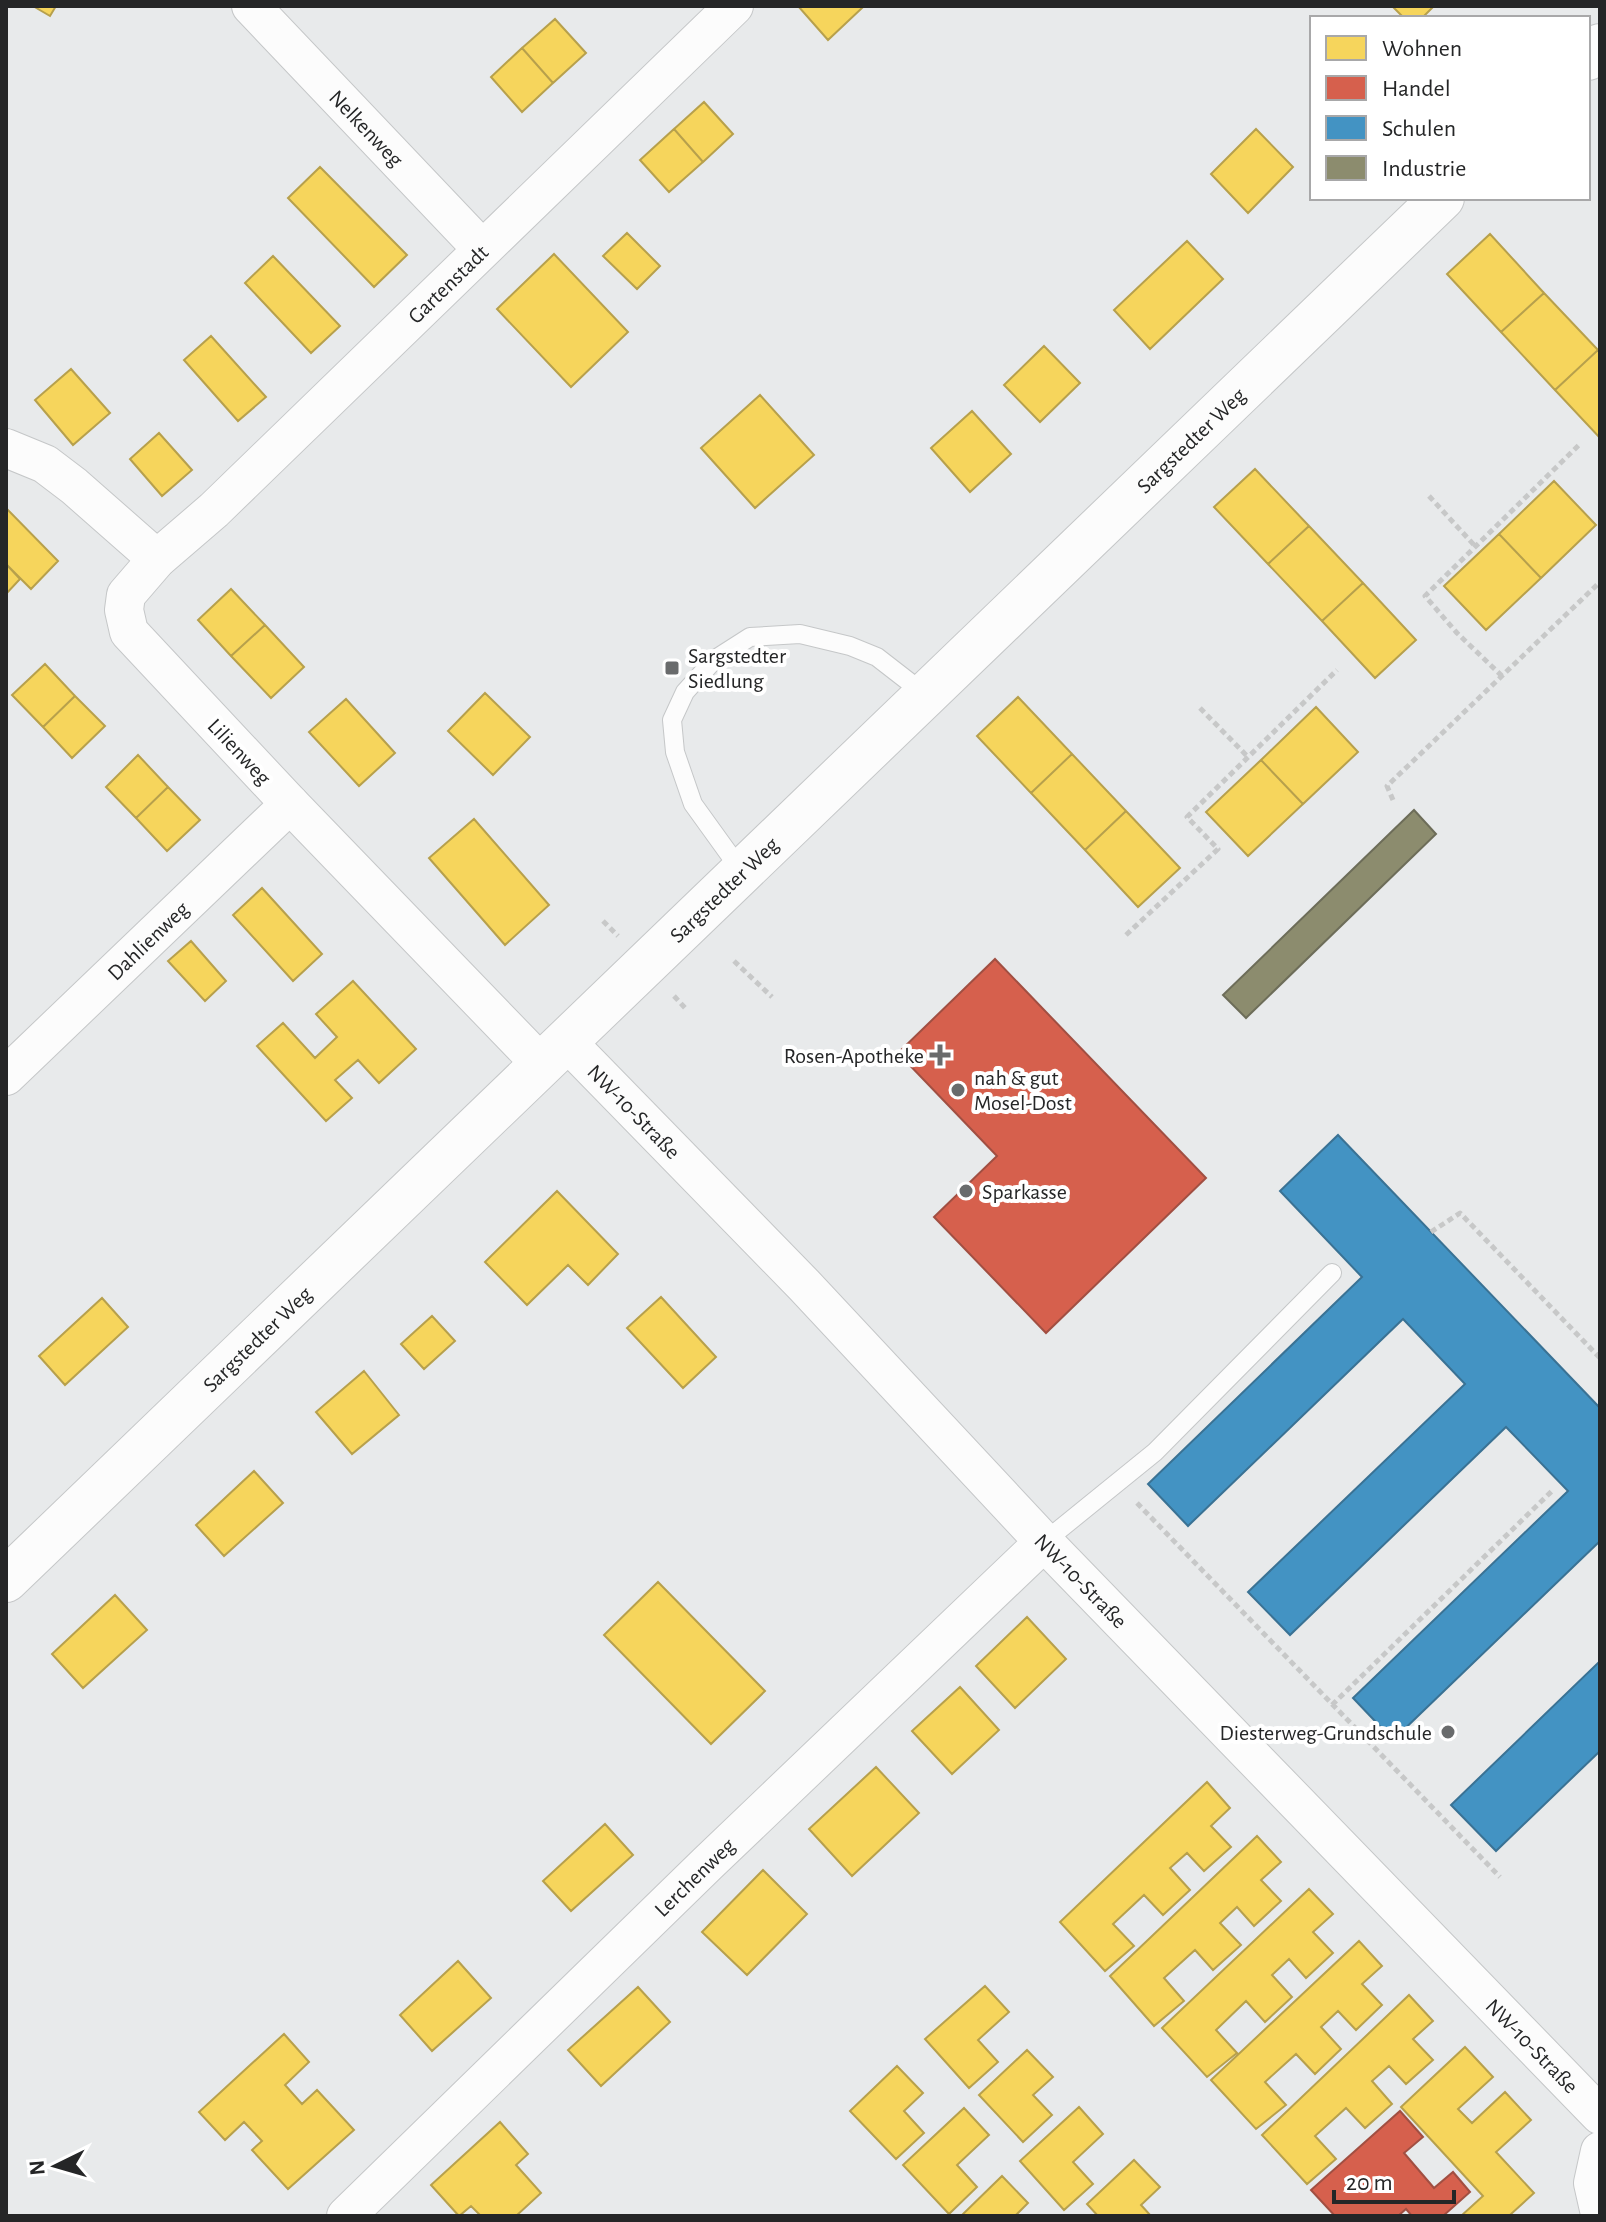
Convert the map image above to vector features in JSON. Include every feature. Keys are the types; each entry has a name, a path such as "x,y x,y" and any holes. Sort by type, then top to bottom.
{"street":[{"name":"Nelkenweg","path":"251,6 482,249"},
{"name":"Gartenstadt","path":"157,559 214,510 734,6"},
{"name":"Sargstedter Weg","path":"6,1580 1440,200"},
{"path":"6,448 45,464 157,559"},
{"name":"Lilienweg","path":"157,559 126,595 124,610 129,632 290,804 554,1053"},
{"name":"Dahlienweg","path":"6,1076 290,804"},
{"name":"NW-10-Straße","path":"554,1053 804,1285 1044,1542 1600,2115"},
{"name":"Lerchenweg","path":"354,2213 707,1864 1044,1542"},
{"path":"1600,2151 1593,2183 1600,2214"}],"lane":[{"path":"742,873 693,804 675,752 672,720 685,692 714,660 750,637 800,634 850,646 877,657 926,695"},
{"path":"1044,1542 1155,1452 1332,1273"}],"path":[{"path":"1502,676 1457,633 1425,596 1579,445"},
{"path":"1429,496 1475,546"},
{"path":"1393,800 1387,786 1600,582"},
{"path":"1126,935 1218,849 1187,817 1337,670"},
{"path":"1200,708 1248,757"},
{"path":"734,961 772,997"},
{"path":"1431,1232 1460,1213 1600,1358"},
{"path":"1117,1482 1500,1877"},
{"path":"1332,1705 1553,1490"}],"building: Wohnen":[{"path":"33,6 56,6 50,16"},
{"path":"798,6 860,6 862,8 828,40"},
{"path":"1392,6 1434,6 1424,16 1402,16"},
{"path":"555,19 586,53 553,83 522,48"},
{"path":"522,48 553,83 522,112 491,77"},
{"path":"704,102 733,134 703,162 674,129"},
{"path":"674,129 703,162 669,192 640,160"},
{"path":"1256,129 1293,167 1248,213 1211,174"},
{"path":"320,167 407,255 374,287 288,198"},
{"path":"627,233 660,266 637,289 603,256"},
{"path":"1490,234 1544,293 1501,332 1447,274"},
{"path":"1187,241 1223,279 1150,349 1114,310"},
{"path":"554,254 628,332 571,387 497,309"},
{"path":"273,256 340,326 311,353 245,283"},
{"path":"1544,293 1598,350 1555,390 1501,332"},
{"path":"211,336 266,397 238,421 184,360"},
{"path":"1044,346 1080,383 1040,422 1004,385"},
{"path":"1598,350 1600,353 1600,438 1555,390"},
{"path":"71,369 110,413 73,445 35,400"},
{"path":"760,395 814,455 755,508 701,448"},
{"path":"972,411 1011,454 970,492 931,448"},
{"path":"159,433 192,470 162,496 130,459"},
{"path":"1255,469 1309,526 1268,564 1214,507"},
{"path":"1554,481 1596,525 1541,578 1499,534"},
{"path":"6,508 58,561 31,589 6,564"},
{"path":"1309,526 1363,583 1322,621 1268,564"},
{"path":"1499,534 1541,578 1486,630 1444,586"},
{"path":"6,564 20,579 6,594"},
{"path":"1363,583 1416,640 1375,678 1322,621"},
{"path":"231,589 265,625 231,656 198,620"},
{"path":"265,625 304,667 271,698 231,656"},
{"path":"45,664 75,696 43,727 12,695"},
{"path":"485,693 530,737 493,775 448,731"},
{"path":"75,696 105,726 72,758 43,727"},
{"path":"1018,697 1072,754 1031,793 977,736"},
{"path":"346,699 395,753 359,786 309,732"},
{"path":"1316,707 1358,752 1303,804 1261,760"},
{"path":"1072,754 1126,811 1085,850 1031,793"},
{"path":"138,755 168,787 136,818 106,787"},
{"path":"1261,760 1303,804 1248,856 1206,812"},
{"path":"168,787 200,820 167,851 136,818"},
{"path":"1126,811 1180,868 1138,907 1085,850"},
{"path":"474,819 549,905 505,945 429,858"},
{"path":"262,888 322,954 293,981 233,915"},
{"path":"191,941 226,981 205,1001 168,961"},
{"path":"353,981 416,1049 379,1083 358,1060 335,1080 352,1098 326,1121 257,1046 283,1023 315,1058 337,1037 316,1014"},
{"path":"557,1191 618,1254 588,1285 568,1265 527,1305 485,1262"},
{"path":"661,1297 716,1357 683,1388 627,1328"},
{"path":"102,1298 128,1327 65,1385 39,1356"},
{"path":"432,1316 455,1341 424,1369 401,1344"},
{"path":"364,1371 399,1415 352,1454 316,1412"},
{"path":"254,1471 283,1503 224,1556 196,1525"},
{"path":"658,1582 765,1691 711,1744 604,1635"},
{"path":"115,1595 147,1630 83,1688 52,1654"},
{"path":"1027,1617 1066,1659 1015,1708 976,1666"},
{"path":"960,1687 999,1730 952,1774 912,1731"},
{"path":"876,1767 919,1813 852,1876 809,1829"},
{"path":"1207,1782 1230,1808 1211,1826 1231,1847 1204,1871 1187,1853 1170,1868 1190,1890 1163,1915 1144,1895 1113,1924 1134,1946 1105,1971 1060,1922"},
{"path":"605,1824 633,1855 571,1911 543,1881"},
{"path":"1257,1836 1281,1862 1261,1880 1281,1901 1254,1926 1237,1907 1220,1923 1241,1945 1213,1970 1195,1950 1164,1978 1184,2001 1154,2026 1110,1976"},
{"path":"763,1870 807,1914 747,1975 702,1932"},
{"path":"1309,1889 1333,1914 1313,1932 1333,1953 1306,1978 1289,1959 1272,1975 1292,1997 1265,2022 1246,2001 1216,2030 1237,2053 1207,2077 1162,2028"},
{"path":"1359,1941 1382,1966 1362,1984 1382,2005 1356,2030 1338,2011 1321,2027 1341,2049 1315,2074 1296,2054 1265,2082 1286,2105 1256,2129 1211,2080"},
{"path":"458,1961 491,1998 432,2051 400,2015"},
{"path":"985,1986 1009,2012 978,2040 998,2062 969,2088 925,2039"},
{"path":"638,1987 670,2022 601,2086 568,2050"},
{"path":"1409,1995 1433,2021 1413,2039 1433,2060 1406,2084 1389,2066 1372,2081 1392,2104 1365,2128 1346,2108 1315,2136 1336,2159 1307,2184 1262,2135"},
{"path":"284,2034 309,2062 285,2085 302,2104 317,2090 354,2130 288,2189 252,2150 262,2141 244,2122 225,2140 199,2112"},
{"path":"1465,2047 1493,2077 1458,2109 1472,2123 1505,2092 1531,2120 1496,2152 1534,2193 1511,2214 1513,2216 1461,2216 1483,2196 1401,2107"},
{"path":"1027,2050 1053,2077 1033,2095 1052,2115 1023,2142 979,2095"},
{"path":"897,2066 923,2093 904,2111 924,2133 896,2159 850,2111"},
{"path":"1079,2107 1103,2134 1073,2162 1093,2184 1064,2210 1020,2161"},
{"path":"964,2108 989,2135 957,2165 977,2187 949,2214 903,2165"},
{"path":"500,2122 528,2154 516,2165 541,2193 516,2216 481,2216 471,2206 459,2216 431,2185"},
{"path":"1134,2160 1160,2187 1141,2205 1151,2216 1098,2216 1087,2204"},
{"path":"1002,2176 1028,2203 1015,2216 961,2216"}],"building: Handel":[{"path":"995,959 1206,1178 1046,1333 934,1217 997,1156 898,1053"},
{"path":"1400,2111 1423,2137 1404,2153 1434,2188 1453,2172 1470,2192 1443,2216 1412,2216 1406,2209 1398,2216 1335,2216 1311,2190"}],"building: Schulen":[{"path":"1338,1135 1600,1408 1600,1541 1393,1740 1353,1698 1568,1491 1506,1427 1290,1635 1248,1592 1465,1384 1403,1319 1188,1526 1148,1484 1362,1277 1280,1191"},
{"path":"1600,1661 1600,1751 1496,1851 1451,1805"}],"building: Industrie":[{"path":"1414,810 1436,834 1246,1018 1223,995"}],"place":[{"name":"Sargstedter Siedlung","path":"672,668"},
{"name":"Rosen-Apotheke","path":"940,1055"},
{"name":"nah & gut Mosel-Dost","path":"958,1090"},
{"name":"Sparkasse","path":"966,1191"},
{"name":"Diesterweg-Grundschule","path":"1448,1732"}]}
